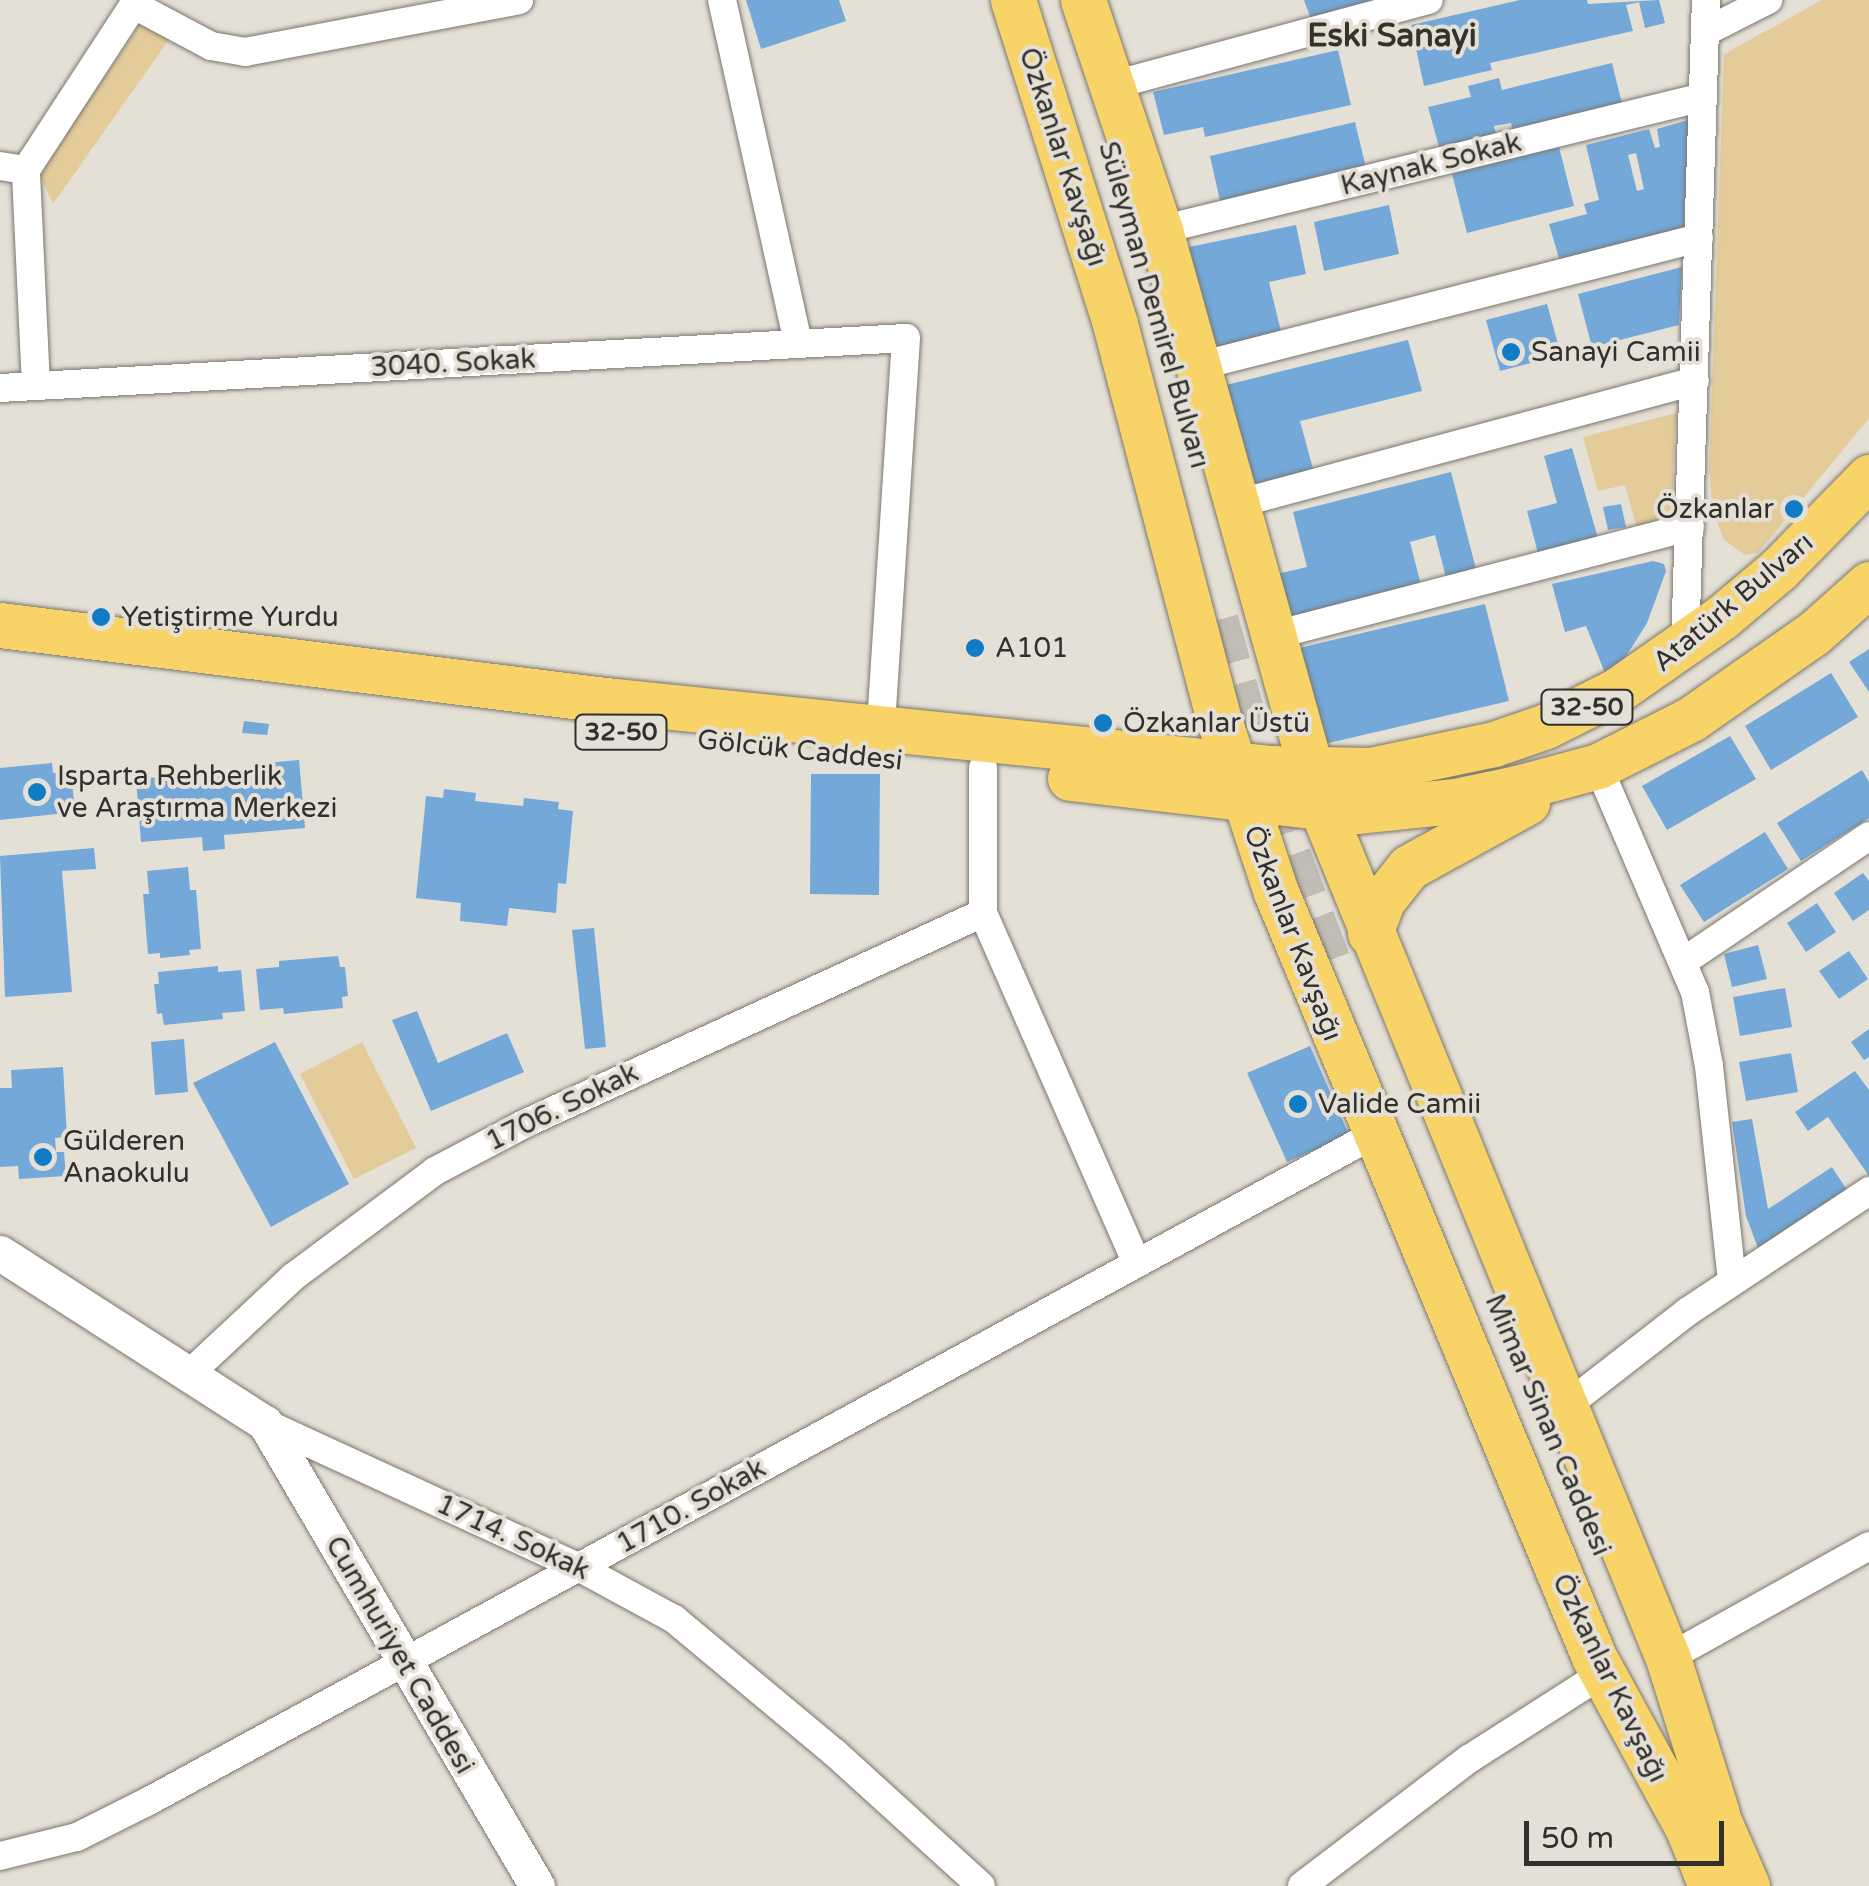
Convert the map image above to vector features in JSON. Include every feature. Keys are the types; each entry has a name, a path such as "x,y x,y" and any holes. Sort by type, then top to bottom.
{"main road":[{"name":"Özkanlar Kavşağı","path":"1012,0 1116,324 1238,782 1374,1134 1602,1674 1701,1819"},
{"name":"Süleyman Demirel Bulvarı","path":"1030,0 1242,623"},
{"name":"Süleyman Demirel Bulvarı","path":"1062,0 1137,238 1242,623"},
{"name":"Özkanlar Kavşağı","path":"1083,0 1160,230 1236,504 1242,623 1316,790 1352,955 1566,1406 1668,1658 1701,1819"},
{"name":"Atatürk Bulvarı","path":"1316,790 1370,770 1494,744 1585,708 1686,645 1779,569 1869,477"},
{"name":"Atatürk Bulvarı","path":"1238,782 1316,790 1386,809 1454,801 1598,766 1691,719 1814,633 1869,584"},
{"name":"Gölcük Caddesi","path":"0,625 580,697 881,728 1238,782"},
{"name":"Gölcük Caddesi","path":"0,654 614,731 984,768 1238,782"},
{"path":"1352,955 1382,900 1409,867 1598,766"},
{"name":"Mimar Sinan Caddesi","path":"1352,955 1701,1819 1746,1886"},
{"name":"Mimar Sinan Caddesi","path":"1701,1819 1711,1886"}],"street":[{"path":"36,386 13,168 135,2 211,46 245,52 519,0"},
{"path":"722,0 798,344"},
{"path":"1112,84 1429,0"},
{"path":"1686,645 1706,0"},
{"path":"1705,32 1768,0"},
{"name":"Kaynak Sokak","path":"1160,230 1703,97"},
{"path":"1199,366 1699,238"},
{"name":"3040. Sokak","path":"0,388 906,338 881,728"},
{"path":"1236,504 1694,381"},
{"path":"1242,623 1690,528"},
{"path":"1598,766 1684,961 1704,1029 1732,1281"},
{"path":"984,768 983,914 1137,1263"},
{"path":"1684,961 1869,836"},
{"name":"1706. Sokak","path":"188,1375 293,1277 436,1171 541,1116 983,914"},
{"name":"1710. Sokak","path":"0,1856 50,1846 92,1830 406,1666 1374,1134"},
{"path":"1566,1406 1732,1281 1869,1192"},
{"name":"1714. Sokak","path":"0,1253 265,1423 636,1595 712,1648 981,1886"},
{"path":"0,1284 40,1279"},
{"name":"Cumhuriyet Caddesi","path":"265,1423 538,1886"},
{"path":"1668,1658 1869,1546"},
{"path":"1302,1886 1469,1759 1602,1674"}],"shaded area":[{"path":"1822,0 1869,0 1869,418 1758,553 1745,555 1724,540 1713,512 1709,470 1724,54"},
{"path":"141,23 170,38 53,204 39,173"},
{"path":"1676,413 1671,526 1638,533 1625,485 1598,491 1583,437"},
{"path":"362,1042 416,1148 354,1179 300,1074"}],"building":[{"path":"746,0 839,0 846,21 761,49"},
{"path":"1304,0 1391,0 1315,30"},
{"path":"1520,0 1587,0 1588,4 1659,0 1665,23 1645,28 1639,2 1626,5 1633,31 1490,63 1492,70 1424,86 1411,25"},
{"path":"1338,50 1351,105 1205,137 1203,127 1164,135 1153,92"},
{"path":"1612,63 1624,112 1514,139 1511,123 1494,126 1497,137 1442,158 1428,107 1471,97 1468,86 1499,78 1502,90"},
{"path":"1688,120 1690,240 1563,272 1549,224 1587,214 1584,204 1599,200 1586,145 1649,129 1655,148 1660,147 1657,129","holes":["1636,153 1644,189 1637,191 1628,155"]},
{"path":"1355,122 1368,176 1222,210 1210,156"},
{"path":"1559,147 1574,206 1467,233 1452,174"},
{"path":"1389,205 1399,254 1324,271 1314,222"},
{"path":"1296,225 1306,274 1269,282 1284,344 1209,360 1184,248"},
{"path":"1682,267 1679,325 1592,347 1578,294"},
{"path":"1547,304 1561,355 1500,371 1486,320"},
{"path":"1408,340 1422,391 1300,421 1316,480 1254,496 1226,385"},
{"path":"1572,448 1600,545 1540,561 1527,511 1557,503 1544,456"},
{"path":"1451,472 1478,577 1448,585 1435,535 1410,542 1423,593 1285,627 1273,575 1307,567 1293,512"},
{"path":"1621,504 1626,527 1608,530 1603,507"},
{"path":"1653,561 1664,564 1666,571 1647,623 1620,666 1605,673 1586,626 1565,632 1552,584"},
{"path":"1485,604 1509,701 1320,745 1299,648"},
{"path":"1869,649 1869,692 1849,662"},
{"path":"1831,673 1858,717 1771,770 1745,726"},
{"path":"244,721 269,724 267,735 242,733"},
{"path":"1730,736 1756,779 1667,830 1642,786"},
{"path":"299,760 305,828 224,835 225,849 203,851 202,837 141,842 136,779 265,768 265,763"},
{"name":"Isparta Rehberlik ve Araştırma Merkezi","path":"52,763 53,773 71,771 75,812 0,820 0,768"},
{"path":"1862,770 1869,782 1869,818 1801,861 1777,823"},
{"path":"811,774 880,774 879,895 810,894"},
{"path":"444,789 476,793 475,801 523,806 524,798 559,802 558,809 573,811 566,884 558,883 556,913 509,908 507,926 460,921 461,903 416,898 426,796 443,798"},
{"path":"1765,832 1788,869 1704,922 1680,885"},
{"path":"94,848 96,869 62,871 72,992 5,997 0,856"},
{"path":"188,867 190,890 196,890 201,949 189,950 190,955 160,958 160,953 148,954 143,894 149,894 147,871"},
{"path":"1863,873 1869,881 1869,910 1853,921 1834,893"},
{"path":"1817,903 1836,932 1806,952 1787,923"},
{"path":"594,928 606,1047 585,1049 572,930"},
{"path":"1758,945 1767,979 1732,987 1724,954"},
{"path":"1849,951 1868,979 1839,999 1819,971"},
{"path":"338,956 340,967 345,967 348,996 342,997 343,1008 284,1014 283,1008 260,1010 256,969 279,967 279,961"},
{"path":"218,966 218,972 241,970 245,1011 222,1013 223,1019 164,1025 162,1013 157,1014 154,984 159,984 158,972"},
{"path":"1785,988 1792,1027 1740,1036 1733,997"},
{"path":"417,1011 438,1063 507,1033 524,1072 431,1111 392,1020"},
{"path":"1869,1029 1869,1057 1864,1060 1851,1042"},
{"path":"184,1039 188,1092 155,1095 151,1042"},
{"path":"275,1042 349,1184 271,1227 193,1083"},
{"name":"Valide Camii","path":"1310,1046 1349,1135 1287,1162 1247,1073"},
{"path":"1791,1053 1798,1092 1746,1101 1739,1062"},
{"path":"63,1067 67,1137 55,1138 56,1152 64,1152 66,1176 19,1179 18,1166 0,1167 0,1088 12,1088 11,1070"},
{"path":"1855,1071 1869,1090 1869,1176 1828,1117 1808,1131 1795,1112"},
{"path":"1752,1119 1768,1209 1832,1167 1847,1190 1758,1248 1746,1216 1732,1122"}],"tunnel":[{"path":"1216,620 1265,793 1332,971"}],"place":[{"name":"Sanayi Camii","path":"1511,352"},
{"name":"Özkanlar","path":"1794,509"},
{"name":"Yetiştirme Yurdu","path":"101,617"},
{"name":"A101","path":"975,648"},
{"name":"Özkanlar Üstü","path":"1103,723"},
{"name":"Isparta Rehberlik ve Araştırma Merkezi","path":"37,792"},
{"name":"Valide Camii","path":"1298,1104"},
{"name":"Gülderen Anaokulu","path":"43,1157"}],"district":[{"name":"Eski Sanayi","path":"1392,36"}]}
